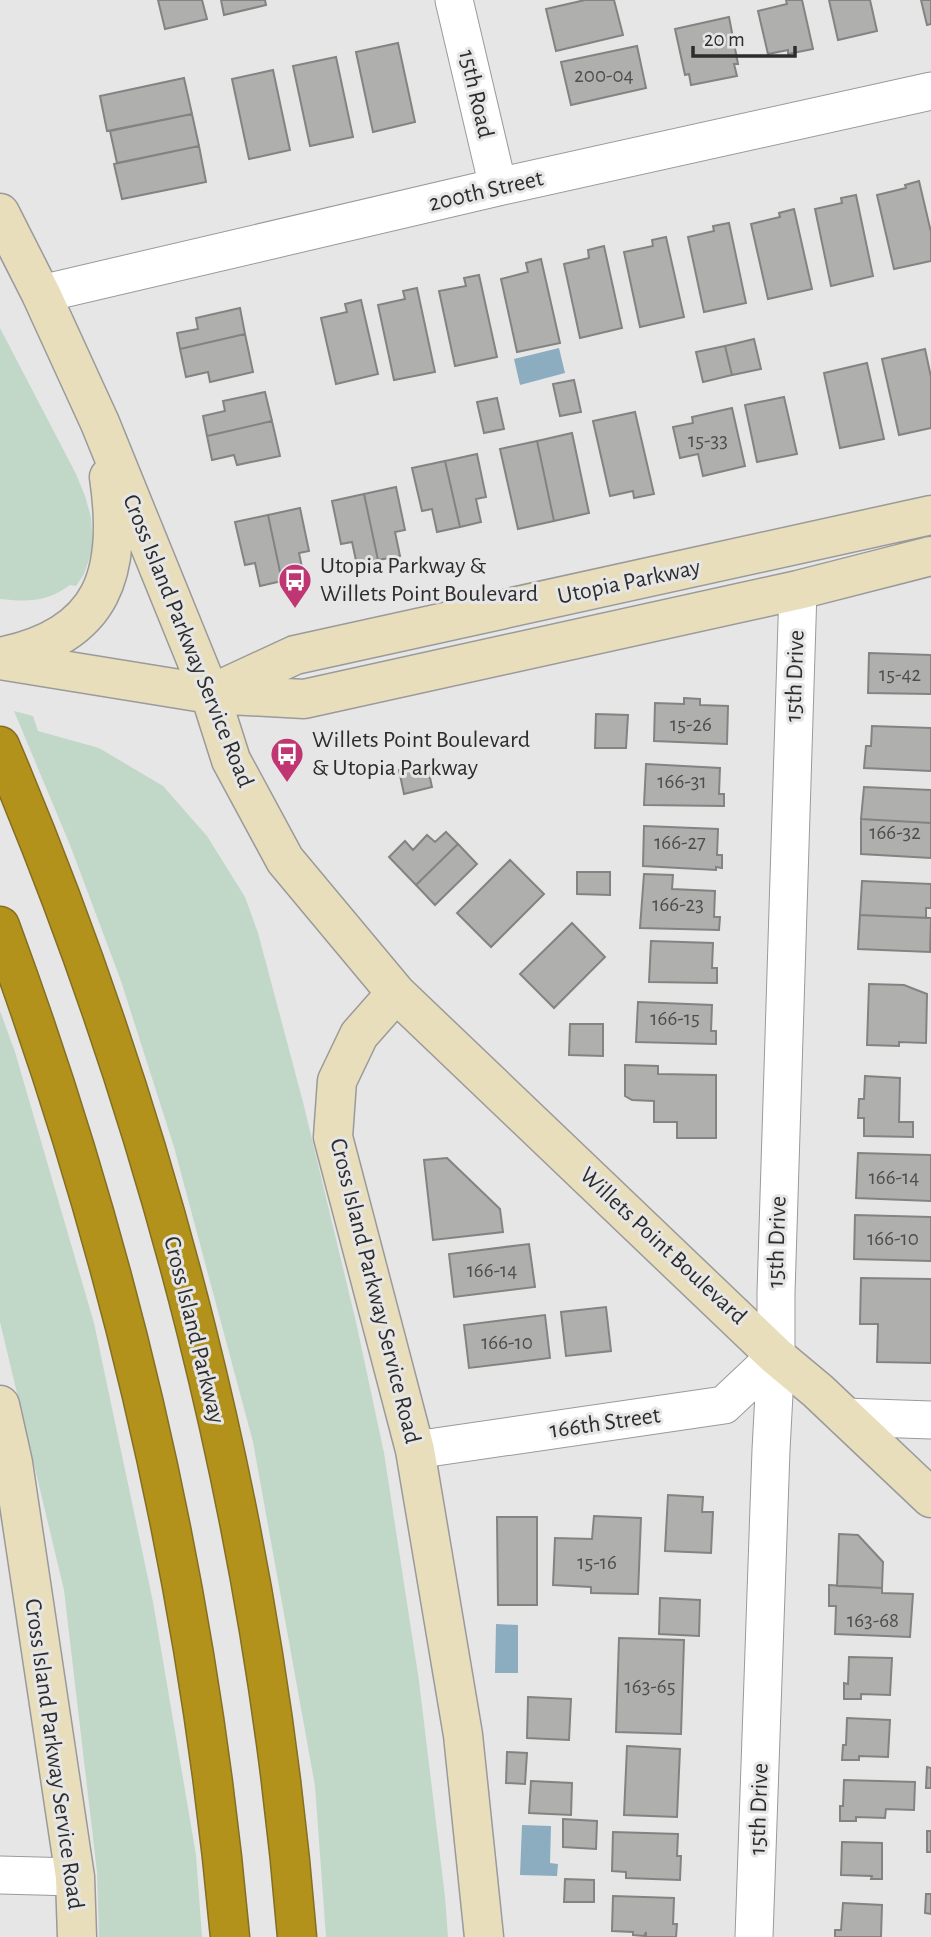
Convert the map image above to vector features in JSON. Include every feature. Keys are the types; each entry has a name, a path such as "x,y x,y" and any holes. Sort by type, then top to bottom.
{"highway":[{"name":"Cross Island Parkway","path":"0,746 51,873 105,1020 145,1145 192,1317 220,1434 254,1607 282,1786 297,1937"},
{"path":"0,926 78,1154 139,1382 165,1499 197,1672 214,1789 230,1937"}],"street":[{"name":"15th Road","path":"454,0 498,187"},
{"name":"200th Street","path":"41,293 498,187 931,92"},
{"name":"Cross Island Parkway Service Road","path":"0,213 41,293 100,423 210,694 231,760 285,860 396,993 359,1035 337,1081 333,1137 415,1450 463,1735 484,1937"},
{"path":"0,658 46,642 67,629 90,609 107,577 113,555 113,514 100,423"},
{"name":"Utopia Parkway","path":"210,694 295,655 931,515"},
{"name":"Utopia Parkway","path":"0,658 210,694 304,699 798,590 931,556"},
{"name":"15th Drive","path":"754,1937 776,1356 798,590"},
{"name":"Willets Point Boulevard","path":"396,993 776,1356 931,1498"},
{"name":"166th Street","path":"415,1450 724,1405 776,1356"},
{"name":"Cross Island Parkway Service Road","path":"0,1405 6,1464 75,1877 77,1937"},
{"path":"845,1417 931,1420"},
{"path":"0,1875 75,1877"}],"green space":[{"path":"0,328 76,474 91,517 93,548 84,574 76,586 70,585 62,591 37,600 0,599"},
{"path":"14,711 33,716 38,731 99,748 163,786 207,836 245,897 258,933 303,1102 356,1322 384,1453 419,1681 448,1937 326,1937 315,1786 253,1442 174,1147 121,981 70,845"},
{"path":"0,1011 15,1052 94,1323 153,1602 196,1855 202,1937 99,1937 97,1872 64,1590 0,1322"}],"water":[{"path":"559,348 565,373 520,385 514,359"},
{"path":"496,1624 518,1625 518,1673 495,1673"},
{"path":"522,1825 551,1826 550,1863 558,1864 557,1876 520,1875"}],"building":[{"path":"158,0 202,0 207,19 165,29"},
{"path":"221,0 265,0 266,5 224,15"},
{"path":"585,0 614,0 623,35 556,51 546,9"},
{"path":"786,0 802,0 813,49 788,54 788,50 768,54 758,11 787,4"},
{"path":"829,0 870,0 877,31 838,40"},
{"path":"921,0 931,0 931,24 927,25"},
{"path":"729,17 738,64 734,64 737,76 691,85 689,74 685,75 675,29"},
{"path":"398,43 415,122 373,132 356,52"},
{"path":"637,46 646,88 571,105 561,62"},
{"path":"336,57 353,137 310,146 293,66"},
{"path":"273,70 290,150 249,159 232,79"},
{"path":"184,78 192,114 107,131 100,96"},
{"path":"192,114 199,146 117,163 110,131"},
{"path":"199,146 206,182 122,199 114,164"},
{"path":"919,181 931,232 931,261 894,269 877,195 906,188 905,185"},
{"path":"856,195 873,276 831,286 815,209 842,203 841,198"},
{"path":"794,209 812,289 768,299 751,224 780,217 779,213"},
{"path":"729,223 746,303 704,312 688,237 714,231 713,226"},
{"path":"666,237 684,317 640,327 624,252 653,246 652,240"},
{"path":"604,246 622,328 580,338 564,264 589,258 588,250"},
{"path":"541,259 560,343 517,352 501,279 528,272 526,263"},
{"path":"479,275 497,357 455,366 439,291 466,286 464,278"},
{"path":"417,288 435,372 394,380 378,305 405,299 403,291"},
{"path":"361,300 378,374 336,384 321,318 347,312 345,304"},
{"path":"240,308 245,334 180,349 177,333 198,329 196,318"},
{"path":"245,334 253,372 210,382 208,372 186,377 180,349"},
{"path":"754,339 761,369 732,375 725,346"},
{"path":"725,346 732,375 703,382 696,352"},
{"path":"925,349 931,377 931,428 899,435 882,359"},
{"path":"867,363 884,439 840,448 824,373"},
{"path":"574,380 581,412 560,416 553,384"},
{"path":"265,392 272,421 207,436 203,416 225,411 223,401"},
{"path":"784,397 797,454 757,462 745,405"},
{"path":"497,398 504,429 484,433 477,402"},
{"path":"732,408 745,466 703,476 698,454 680,458 673,427 693,423 692,417"},
{"path":"635,412 654,494 634,498 633,491 610,496 593,421"},
{"path":"272,421 280,456 237,465 234,455 212,460 207,436"},
{"path":"572,433 589,513 554,521 537,441"},
{"path":"537,441 554,521 518,529 500,449"},
{"path":"477,454 486,497 476,499 481,522 460,527 445,461"},
{"path":"445,461 460,527 437,532 432,509 422,511 412,468"},
{"path":"396,487 405,530 395,532 400,556 378,560 364,494"},
{"path":"364,494 378,560 357,565 352,542 341,544 332,501"},
{"path":"300,508 309,551 299,553 304,577 282,581 268,515"},
{"path":"268,515 282,581 260,586 255,563 245,565 235,522"},
{"path":"869,653 931,655 931,694 868,693"},
{"path":"684,698 700,699 700,705 728,706 727,744 654,741 655,703 684,704"},
{"path":"596,714 628,715 626,748 595,748"},
{"path":"872,726 931,728 931,771 864,768 866,746 871,746"},
{"path":"427,764 432,787 404,794 399,770"},
{"path":"646,764 720,768 719,794 724,794 724,806 644,805"},
{"path":"864,787 931,790 931,823 861,819"},
{"path":"861,819 931,823 931,858 861,854"},
{"path":"644,826 718,829 717,855 722,855 722,868 716,867 716,870 643,866"},
{"path":"446,832 458,844 416,885 389,857 405,841 413,850 427,835 435,842"},
{"path":"458,844 477,864 435,905 416,885"},
{"path":"510,860 544,894 491,947 457,913"},
{"path":"577,872 610,872 610,895 577,894"},
{"path":"644,874 673,875 672,889 715,891 714,917 720,917 719,930 640,928"},
{"path":"862,881 931,884 931,908 926,908 926,918 860,915"},
{"path":"860,915 931,918 930,952 858,949"},
{"path":"572,923 605,957 554,1008 520,974"},
{"path":"651,941 713,943 712,968 717,968 717,983 649,982"},
{"path":"869,984 904,985 927,994 926,1043 867,1045"},
{"path":"638,1002 712,1005 711,1031 716,1031 716,1044 636,1042"},
{"path":"570,1024 603,1024 603,1056 569,1055"},
{"path":"625,1065 658,1066 658,1074 716,1075 716,1138 677,1138 677,1122 654,1122 654,1101 632,1100 625,1096"},
{"path":"865,1076 900,1078 899,1122 913,1122 913,1137 864,1136 864,1118 858,1118 859,1099 864,1099"},
{"path":"858,1153 931,1155 931,1201 856,1198"},
{"path":"447,1158 500,1209 503,1232 433,1240 424,1160"},
{"path":"855,1215 931,1217 931,1261 854,1259"},
{"path":"529,1244 535,1287 454,1297 449,1254"},
{"path":"861,1278 931,1279 931,1363 877,1362 878,1324 860,1324"},
{"path":"606,1307 611,1351 566,1356 561,1312"},
{"path":"545,1315 550,1358 469,1368 464,1325"},
{"path":"668,1495 703,1497 702,1512 713,1512 711,1553 665,1551"},
{"path":"594,1516 641,1518 638,1594 591,1593 591,1587 553,1585 555,1538 592,1539"},
{"path":"497,1517 537,1517 537,1605 498,1605"},
{"path":"839,1534 858,1535 883,1562 882,1588 837,1586"},
{"path":"829,1585 882,1588 882,1593 913,1594 910,1637 835,1634 836,1606 829,1606"},
{"path":"660,1598 700,1600 699,1636 659,1634"},
{"path":"619,1638 684,1640 681,1734 616,1732"},
{"path":"849,1657 892,1658 890,1695 861,1694 861,1699 844,1699 844,1683 848,1684"},
{"path":"528,1697 571,1699 569,1740 527,1738"},
{"path":"847,1718 890,1720 888,1757 859,1756 859,1760 842,1760 843,1745 846,1745"},
{"path":"627,1746 680,1749 677,1817 624,1815"},
{"path":"507,1752 527,1753 525,1784 506,1783"},
{"path":"927,1767 931,1768 931,1788 926,1788"},
{"path":"844,1780 915,1782 914,1810 886,1809 885,1818 856,1817 856,1821 840,1821"},
{"path":"531,1781 572,1783 571,1815 529,1813"},
{"path":"563,1819 597,1821 596,1849 563,1847"},
{"path":"927,1831 931,1831 931,1852 927,1852"},
{"path":"613,1832 678,1834 680,1880 626,1878 626,1872 612,1871"},
{"path":"842,1842 882,1843 882,1879 841,1875"},
{"path":"565,1879 594,1880 594,1902 564,1902"},
{"path":"926,1894 931,1894 931,1914 925,1913"},
{"path":"613,1896 674,1898 673,1924 677,1924 676,1937 646,1937 646,1932 644,1936 633,1935 633,1932 612,1931"},
{"path":"843,1903 882,1905 881,1937 835,1937 835,1930 841,1930"}],"place":[{"name":"Utopia Parkway & Willets Point Boulevard","path":"295,610"},
{"name":"Willets Point Boulevard & Utopia Parkway","path":"287,784"}]}
